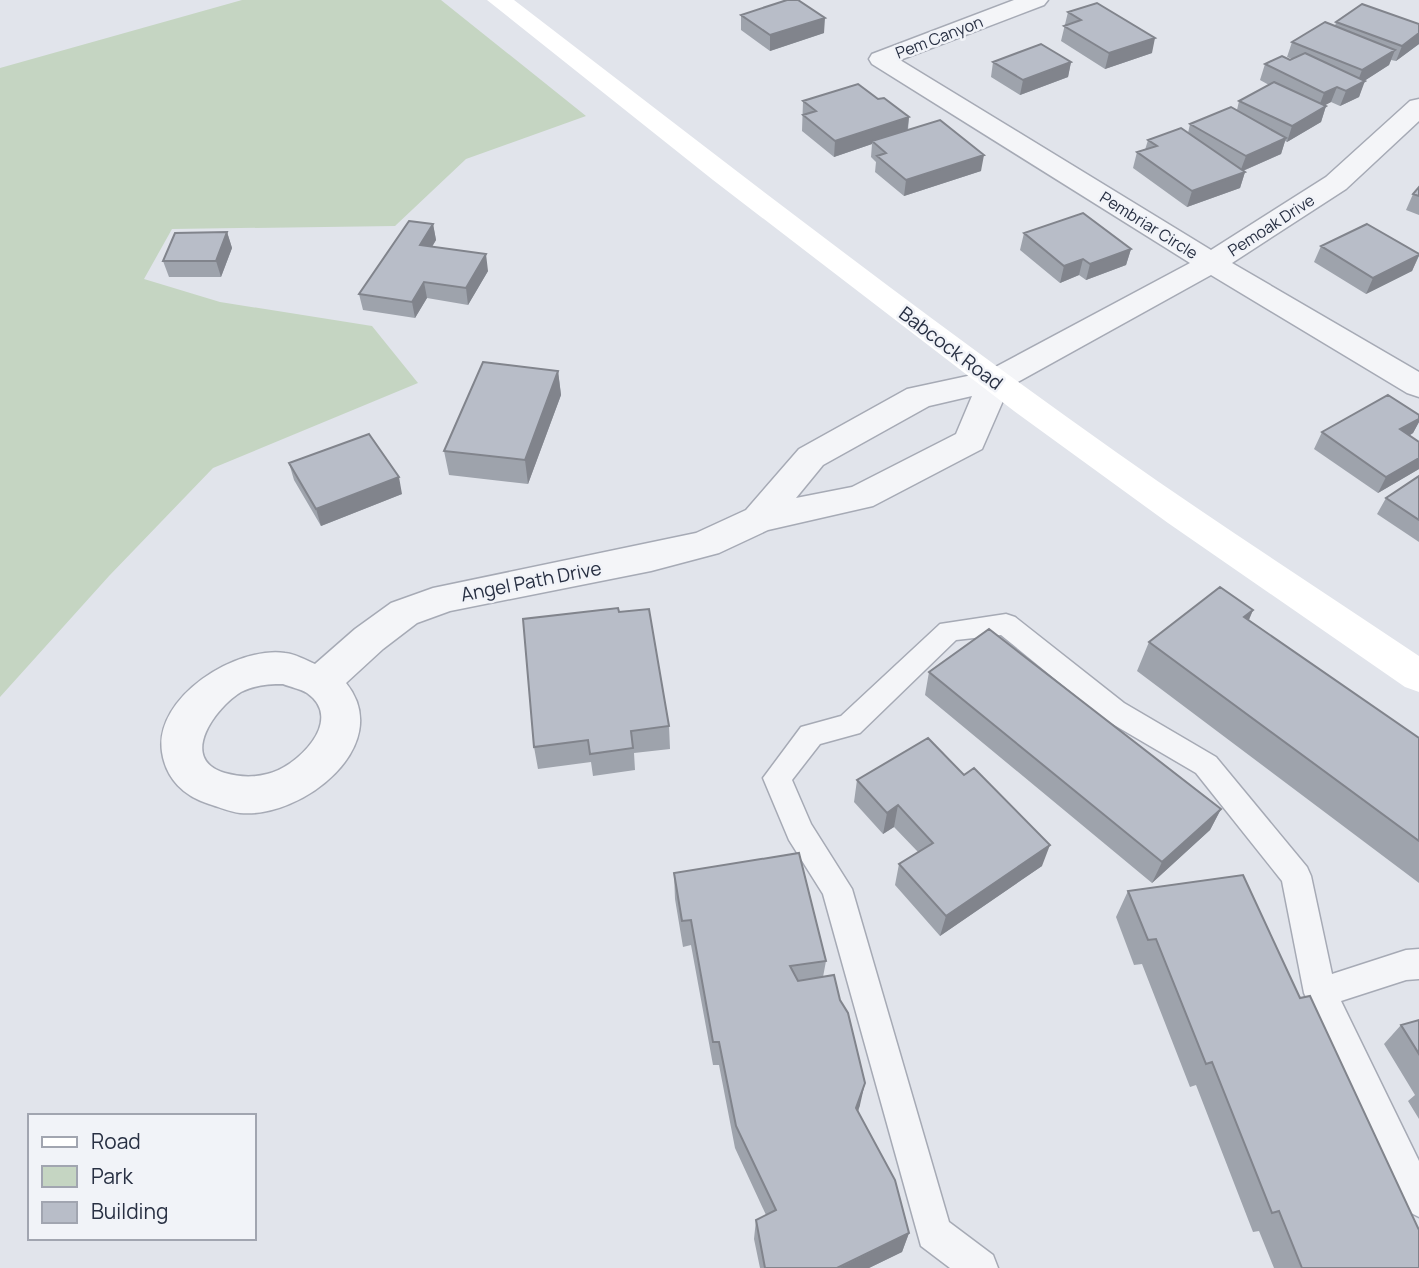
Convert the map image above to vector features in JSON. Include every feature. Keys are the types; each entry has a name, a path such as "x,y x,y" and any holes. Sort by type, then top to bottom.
{"main road":[{"name":"Babcock Road","path":"499,0 829,257 995,382 1115,468 1419,676"}],"street":[{"name":"Pem Canyon","path":"881,59 1036,0"},
{"name":"Pembriar Circle","path":"881,59 1211,263 1419,386"},
{"name":"Pemoak Drive","path":"995,382 1256,236 1336,183 1419,107"},
{"name":"Angel Path Drive","path":"759,519 811,457 919,397 995,382"},
{"name":"Angel Path Drive","path":"322,681 369,639 404,613 446,598 651,558 706,544 759,519 861,497 970,440 995,382"},
{"path":"844,438 894,480"}],"lane":[{"path":"980,1268 934,1233 838,889 799,831 777,778 811,735 850,725 949,631 1006,624 1114,711 1206,765 1296,876 1320,993 1419,1199"},
{"path":"1320,993 1406,965 1419,964"}],"green space":[{"path":"242,0 441,0 586,116 466,159 395,226 172,229 144,279 220,302 372,326 418,383 213,468 109,576 0,697 0,68"}],"building":[{"path":"787,0 798,0 825,18 770,35 741,15"},
{"path":"1097,3 1155,38 1109,53 1064,26 1081,20 1068,12"},
{"path":"1362,4 1419,24 1419,33 1402,46 1336,22"},
{"path":"1325,22 1395,50 1362,70 1292,42"},
{"path":"1041,44 1071,62 1023,80 993,62"},
{"path":"1305,53 1365,81 1346,91 1337,87 1324,93 1265,64 1282,56 1290,60"},
{"path":"1274,82 1326,106 1292,126 1239,101"},
{"path":"858,84 878,99 884,98 909,117 835,141 803,115 816,111 803,101"},
{"path":"1231,107 1286,138 1246,156 1190,124"},
{"path":"940,120 984,155 906,180 877,156 886,153 872,141"},
{"path":"1181,128 1245,172 1192,191 1137,152 1157,146 1148,140"},
{"path":"1083,213 1131,249 1090,264 1083,259 1064,266 1024,233"},
{"path":"409,221 433,224 420,245 486,254 466,288 424,282 412,302 359,294"},
{"path":"1367,224 1419,255 1373,278 1321,246"},
{"path":"227,232 216,261 163,261 175,233"},
{"path":"483,362 558,371 525,460 444,451"},
{"path":"1388,395 1419,415 1419,419 1400,429 1419,442 1419,458 1386,477 1322,432"},
{"path":"369,434 399,477 316,509 289,463"},
{"path":"1419,476 1419,520 1386,498"},
{"path":"1220,587 1253,610 1244,617 1419,738 1419,841 1149,642"},
{"path":"618,608 619,612 649,609 669,726 631,731 633,748 590,754 588,740 534,747 523,619"},
{"path":"989,629 1221,809 1162,862 929,672"},
{"path":"928,738 964,775 974,768 1050,845 946,916 899,864 933,843 898,805 887,813 857,780"},
{"path":"799,853 826,961 790,966 798,981 834,975 840,1000 848,1013 865,1083 856,1108 895,1180 909,1233 837,1268 765,1268 756,1220 776,1210 736,1126 719,1042 713,1042 691,920 682,921 674,873"},
{"path":"1243,875 1300,998 1310,996 1419,1230 1419,1268 1302,1268 1279,1211 1272,1213 1212,1062 1206,1064 1156,939 1148,940 1128,891"},
{"path":"1419,1020 1419,1054 1401,1025"}]}
